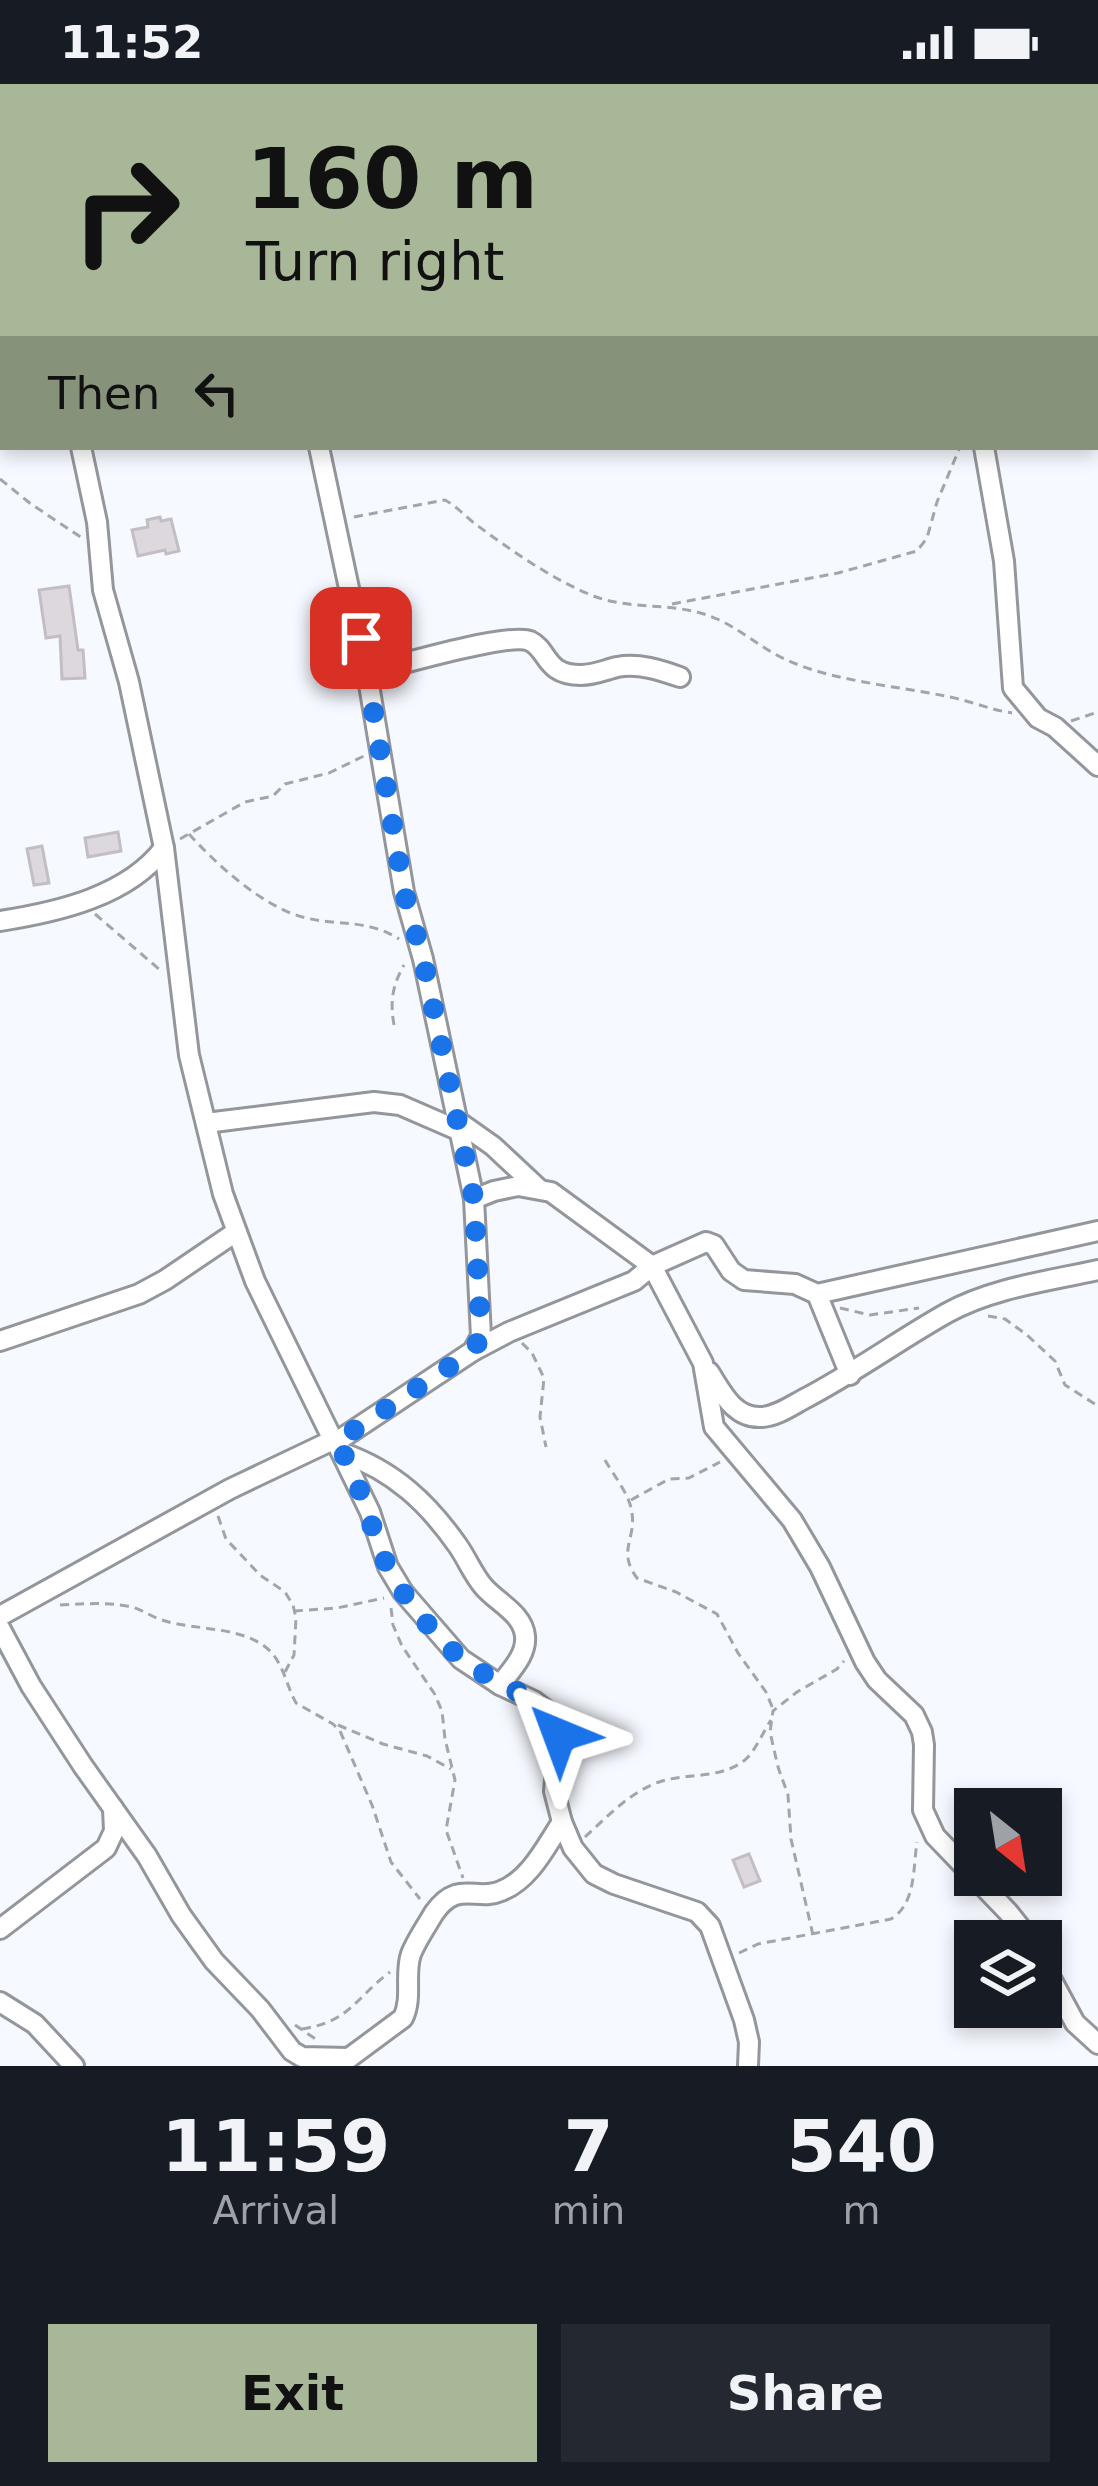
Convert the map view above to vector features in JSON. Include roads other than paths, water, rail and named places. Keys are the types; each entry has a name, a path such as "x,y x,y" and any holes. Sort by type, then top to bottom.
{"street":[{"path":"82,450 93,496 103,590 129,682 164,848 189,1055 236,1232 255,1281 338,1445 370,1513 380,1549 403,1592 461,1659 534,1701 558,1726 554,1791 573,1848 594,1874 697,1912 710,1926 744,2020 748,2066"},
{"path":"320,450 367,673 404,892 423,959 474,1199 481,1336 473,1351"},
{"path":"985,450 1004,562 1012,688 1098,766"},
{"path":"367,673 473,647 525,640 532,641 550,665 579,676 620,667 656,668 680,676"},
{"path":"0,921 81,901 134,878 164,848"},
{"path":"206,1123 374,1102 400,1106 459,1127 493,1146 538,1188"},
{"path":"474,1199 518,1186 551,1192 652,1265 729,1403 742,1414 760,1418 850,1375 951,1311 1014,1288 1098,1270"},
{"path":"819,1298 1098,1231"},
{"path":"0,1341 139,1294 236,1232"},
{"path":"0,1616 212,1499 338,1445 473,1351 634,1281 652,1265 707,1242 744,1280 795,1284 819,1298 850,1375"},
{"path":"703,1363 712,1423 792,1520 820,1567 856,1647 878,1680 914,1715 922,1732 922,1810 935,1837 1014,1920"},
{"path":"338,1445 374,1464 425,1503 484,1588 520,1623 524,1653 500,1685"},
{"path":"0,1628 31,1686 147,1856 182,1916 214,1961 302,2057 342,2060 405,2015 410,1956 436,1911 464,1892 497,1893 522,1877 562,1822"},
{"path":"0,1929 106,1848 114,1831 113,1808"},
{"path":"1062,1999 1075,2023 1098,2044"},
{"path":"0,2002 35,2024 74,2066"}]}
